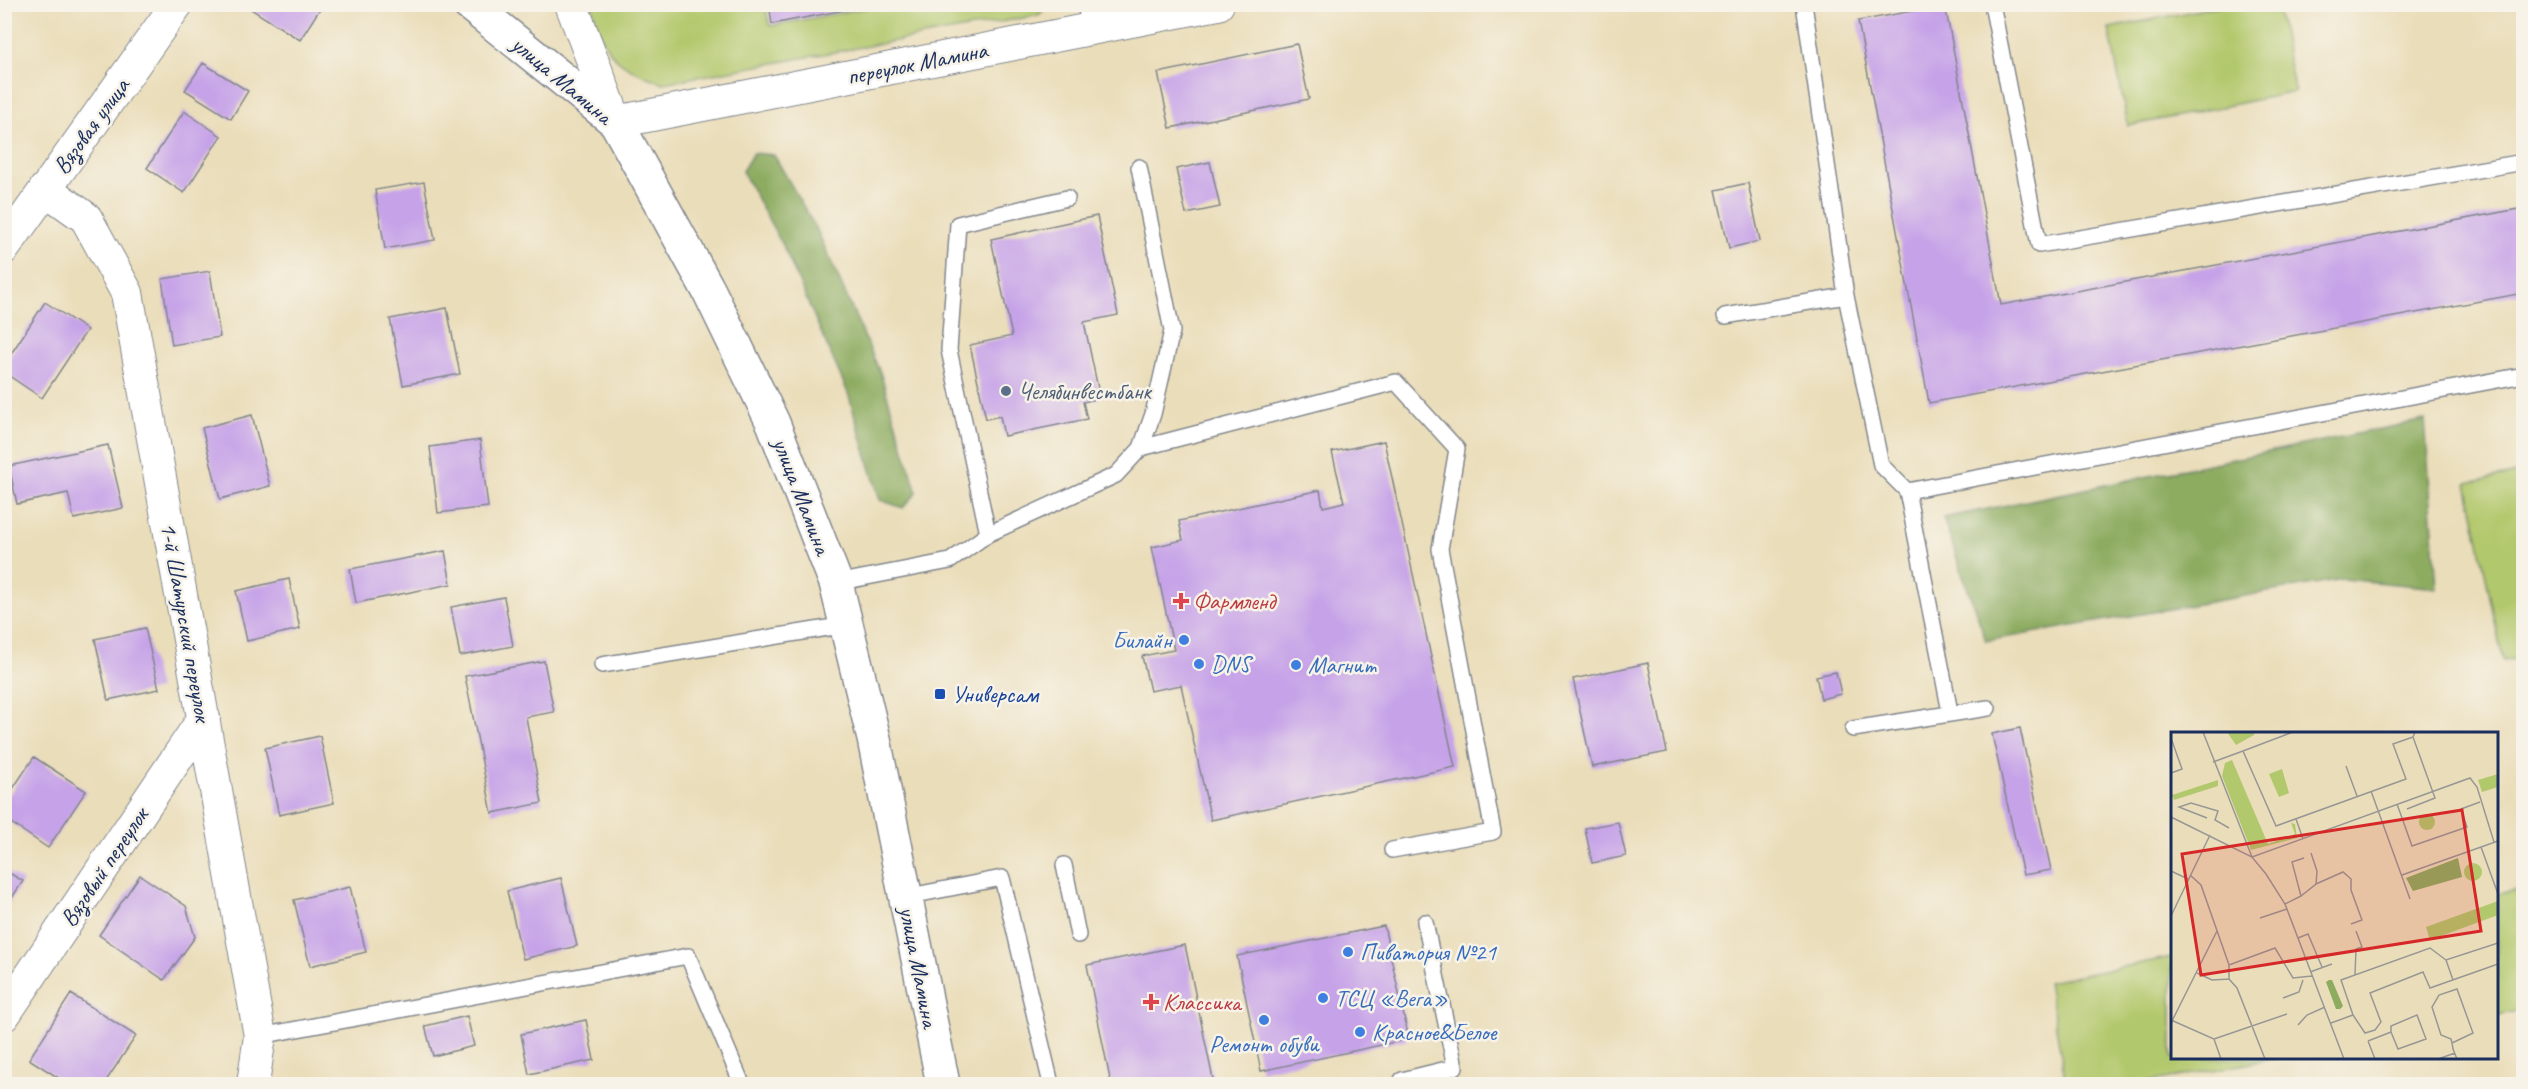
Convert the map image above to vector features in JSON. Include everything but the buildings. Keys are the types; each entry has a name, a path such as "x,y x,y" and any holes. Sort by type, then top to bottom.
{"main road":[{"name":"улица Мамина","path":"469,4 616,123 709,291 773,423 836,583 874,739 943,1084"}],"street":[{"name":"Вязовая улица","path":"9,230 45,189 177,4"},
{"path":"571,4 616,123"},
{"name":"переулок Мамина","path":"616,123 1088,17 1218,4"},
{"name":"1-й Шатурский переулок","path":"45,189 86,218 127,293 260,1036 253,1084"},
{"name":"Вязовый переулок","path":"4,1015 204,718"}],"lane":[{"path":"1804,4 1846,296 1881,465 1907,491 1950,712"},
{"path":"1992,4 2039,245 2523,162"},
{"path":"2522,4 2523,14"},
{"path":"836,583 950,561 988,534 1116,475 1141,448 1153,414 1172,332 1139,166"},
{"path":"988,534 949,350 958,224 1067,198"},
{"path":"1725,316 1846,296"},
{"path":"1907,491 2523,375"},
{"path":"1141,448 1396,382 1457,449 1440,549 1493,832 1392,850"},
{"path":"602,665 846,625"},
{"path":"1853,729 1950,712 1988,708"},
{"path":"1064,865 1078,935"},
{"path":"905,897 1002,878 1051,1084"},
{"path":"1401,1084 1402,1080 1455,1067 1425,922"},
{"path":"260,1036 688,956 742,1084"}],"green space":[{"path":"592,5 765,5 770,26 883,5 1048,5 1039,15 663,83 634,71 614,56 600,35"},
{"path":"2224,5 2277,5 2295,92 2128,126 2109,28"},
{"path":"753,153 774,155 818,232 880,372 917,492 903,508 880,500 848,393 783,246 742,171"},
{"path":"2425,420 2437,588 2343,579 1986,641 1943,518"},
{"path":"2523,472 2523,657 2503,661 2467,483"},
{"path":"2523,889 2523,1010 2498,1015 2498,894"},
{"path":"2171,957 2171,1059 2273,1059 2138,1084 2066,1084 2048,982"}],"place":[{"name":"Челябинвестбанк","path":"1006,391"},
{"name":"Фармленд","path":"1181,601"},
{"name":"Билайн","path":"1184,640"},
{"name":"DNS","path":"1199,664"},
{"name":"Магнит","path":"1296,665"},
{"name":"Универсам","path":"940,694"},
{"name":"Пиватория №21","path":"1348,952"},
{"name":"ТСЦ «Вега»","path":"1323,998"},
{"name":"Классика","path":"1151,1002"},
{"name":"Ремонт обуви","path":"1264,1020"},
{"name":"Красное&Белое","path":"1360,1032"}]}
